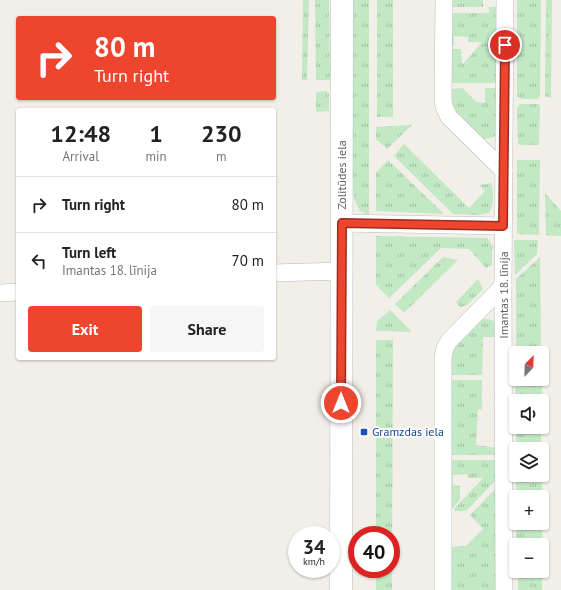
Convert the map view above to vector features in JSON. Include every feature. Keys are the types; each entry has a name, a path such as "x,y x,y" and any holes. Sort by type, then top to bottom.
{"street":[{"name":"Zolitūdes iela","path":"341,590 342,0"},
{"path":"444,0 444,109 449,117 504,171"},
{"name":"Imantas 18. līnija","path":"504,590 503,226 505,0"},
{"path":"342,223 503,226"},
{"path":"276,274 341,271"},
{"path":"443,590 443,357 445,348 449,341 503,286"},
{"path":"0,293 16,292"}],"green space":[{"path":"303,0 309,0 307,80 302,80"},
{"path":"315,0 329,0 330,80 316,80"},
{"path":"353,0 369,0 369,215 360,211 354,199 352,178"},
{"path":"377,0 393,0 393,117 377,117"},
{"path":"451,0 483,0 483,7 451,7"},
{"path":"517,0 541,0 540,96 537,99 521,99 517,96"},
{"path":"546,0 552,0 551,98 545,96"},
{"path":"489,7 498,7 498,83 450,83 451,49 461,49 463,64 482,42 468,42 468,37 454,36 454,46 451,46 451,13 489,13"},
{"path":"463,88 476,102 485,103 485,88 498,88 496,135 494,137 485,139 481,138 453,110 450,89"},
{"path":"326,91 329,94 329,111 316,112 316,92"},
{"path":"520,104 538,104 540,106 539,145 518,144 517,108"},
{"path":"412,125 387,149 376,139 376,127"},
{"path":"404,144 469,208 485,191 479,185 491,183 493,198 489,213 478,215 453,214 394,156"},
{"path":"388,160 444,214 376,211 376,173"},
{"path":"517,160 540,160 539,235 517,234"},
{"path":"545,193 561,211 561,236 546,235"},
{"path":"376,236 487,238 494,248 492,250 492,265 486,268 469,249 441,248 389,298 376,285"},
{"path":"514,240 538,240 537,254 515,275"},
{"path":"443,257 458,260 404,313 395,304"},
{"path":"540,257 541,346 516,346 516,279"},
{"path":"478,279 483,289 467,305 460,307 456,302"},
{"path":"390,310 412,332 376,331 377,321"},
{"path":"483,319 494,321 496,326 496,337 483,337 482,375 450,375 451,350 478,321"},
{"path":"376,340 393,340 392,526 376,526"},
{"path":"450,380 482,380 482,410 478,409 476,445 497,448 497,455 450,455"},
{"path":"515,386 542,386 542,394 515,394"},
{"path":"516,434 541,434 541,442 516,442"},
{"path":"450,460 497,460 497,479 466,511 455,511 454,509 483,478 468,478 467,474 453,475 453,485 460,486 460,500 450,511"},
{"path":"516,482 542,482 542,490 516,490"},
{"path":"497,487 497,590 450,590 450,547 466,546 483,529 470,515"},
{"path":"516,530 542,530 542,538 516,538"},
{"path":"376,578 392,578 392,590 376,590"},
{"path":"518,578 542,578 542,590 518,590"}],"place":[{"name":"Gramzdas iela","path":"364,432"}],"route":[{"path":"341,403 342,223 503,226 505,45"}]}
